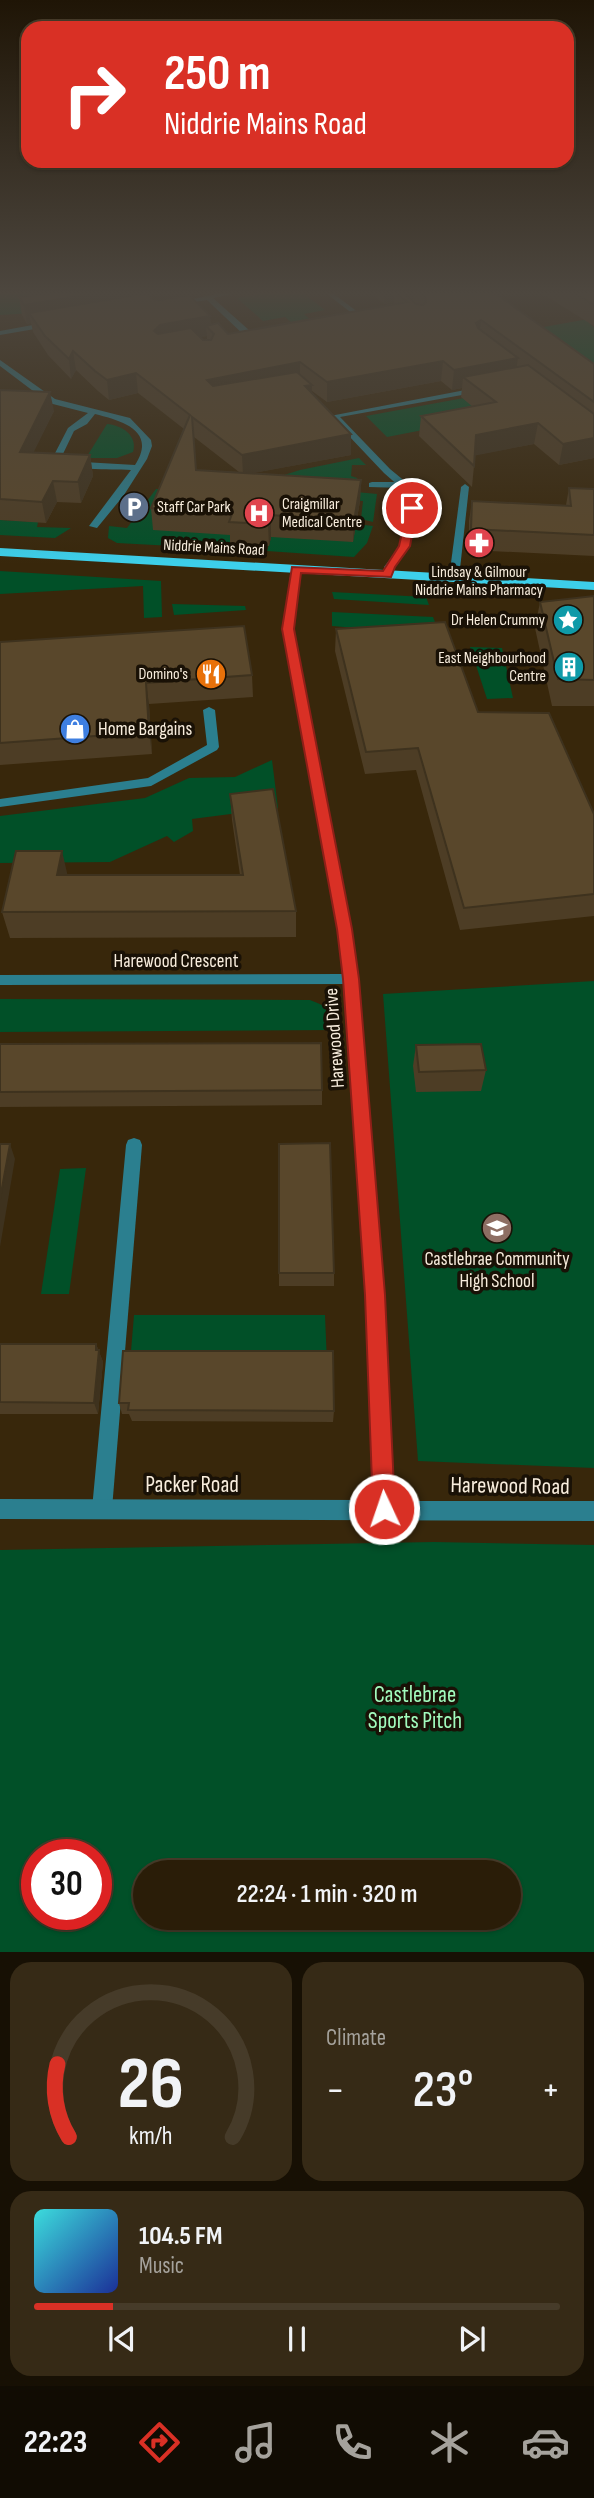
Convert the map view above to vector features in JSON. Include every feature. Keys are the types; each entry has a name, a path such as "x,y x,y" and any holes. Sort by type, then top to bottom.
{"main road":[{"name":"Niddrie Mains Road","path":"0,552 594,586"}],"street":[{"path":"26,382 51,401 127,419 143,434 148,446 137,468 94,526"},
{"path":"334,416 485,388"},
{"path":"326,408 404,485 411,497 405,546 389,567 387,575"},
{"path":"94,411 84,422 71,430 56,459 64,463 137,468"},
{"path":"372,485 404,485"},
{"path":"454,578 464,487"},
{"name":"Harewood Drive","path":"296,569 288,629 345,929 351,979 375,1295 384,1509"},
{"path":"0,803 150,782 213,747 209,710"},
{"name":"Harewood Crescent","path":"0,980 351,979"},
{"path":"102,1509 134,1145"},
{"name":"Packer Road","path":"0,1509 384,1509"},
{"name":"Harewood Road","path":"384,1509 594,1511"}],"green space":[{"path":"502,391 526,410 387,437 366,416"},
{"path":"107,424 118,426 131,436 133,452 117,458 86,458"},
{"path":"359,458 366,465 352,465 351,476 357,478 356,492 377,494 373,522 361,519 363,501 230,492 300,470"},
{"path":"156,489 170,489 250,545 248,550 117,543 108,538 109,526 127,528"},
{"path":"0,520 38,522 37,527 71,528 55,538 0,535"},
{"path":"356,524 373,526 367,543 354,557 267,551 271,537"},
{"path":"0,571 161,581 162,617 144,618 143,586 0,594"},
{"path":"332,592 426,597 429,605 334,599"},
{"path":"172,604 245,606 246,610 174,615"},
{"path":"332,612 433,617 440,635 332,626"},
{"path":"470,647 502,648 513,698 487,699"},
{"path":"272,760 278,808 192,819 193,831 174,842 167,836 110,862 0,863 0,816 145,798 189,778 235,777"},
{"path":"594,981 594,1468 418,1461 383,994"},
{"path":"0,999 310,1000 329,1010 335,1030 0,1032"},
{"path":"86,1168 69,1294 41,1294 60,1169"},
{"path":"134,1315 325,1315 327,1363 130,1363"},
{"name":"Castlebrae Sports Pitch","path":"434,1542 594,1545 594,1952 0,1952 0,1550"}],"building":[{"path":"148,382 209,382 213,386 236,382 309,382 312,385 305,386 351,434 242,455 192,417 196,470 361,480 354,521 271,515 268,524 229,522 232,514 151,508 190,415"},
{"path":"470,382 551,382 594,414 594,438 563,444 538,423 476,435 474,466 421,416 496,402"},
{"path":"567,382 594,382 594,402"},
{"path":"0,390 50,392 20,452 90,455 78,482 53,481 42,502 0,499"},
{"path":"569,488 594,489 594,535 471,529 472,501 571,506"},
{"path":"594,596 594,680 558,679 540,602"},
{"path":"445,622 478,712 549,713 594,814 594,894 464,908 418,748 366,752 336,629"},
{"path":"244,626 252,675 146,683 149,732 0,743 0,642"},
{"path":"273,789 296,911 2,912 16,851 62,851 57,875 243,875 230,794"},
{"path":"321,1043 322,1090 0,1092 0,1044"},
{"path":"481,1044 486,1070 419,1072 416,1045"},
{"path":"330,1143 334,1273 279,1273 279,1144"},
{"path":"0,1144 10,1144 0,1199"},
{"path":"0,1344 96,1344 96,1350 99,1350 94,1403 0,1402"},
{"path":"123,1351 333,1351 334,1411 128,1410 129,1403 119,1403"}],"place":[{"name":"Staff Car Park","path":"134,507"},
{"name":"Craigmillar Medical Centre","path":"259,513"},
{"name":"Lindsay & Gilmour Niddrie Mains Pharmacy","path":"479,543"},
{"name":"Dr Helen Crummy","path":"568,620"},
{"name":"East Neighbourhood Centre","path":"569,667"},
{"name":"Domino's","path":"211,674"},
{"name":"Home Bargains","path":"75,729"},
{"name":"Castlebrae Community High School","path":"497,1228"}],"route":[{"path":"384,1509 375,1295 351,979 345,929 288,629 296,569 387,575 389,567 405,546 412,508"}]}
